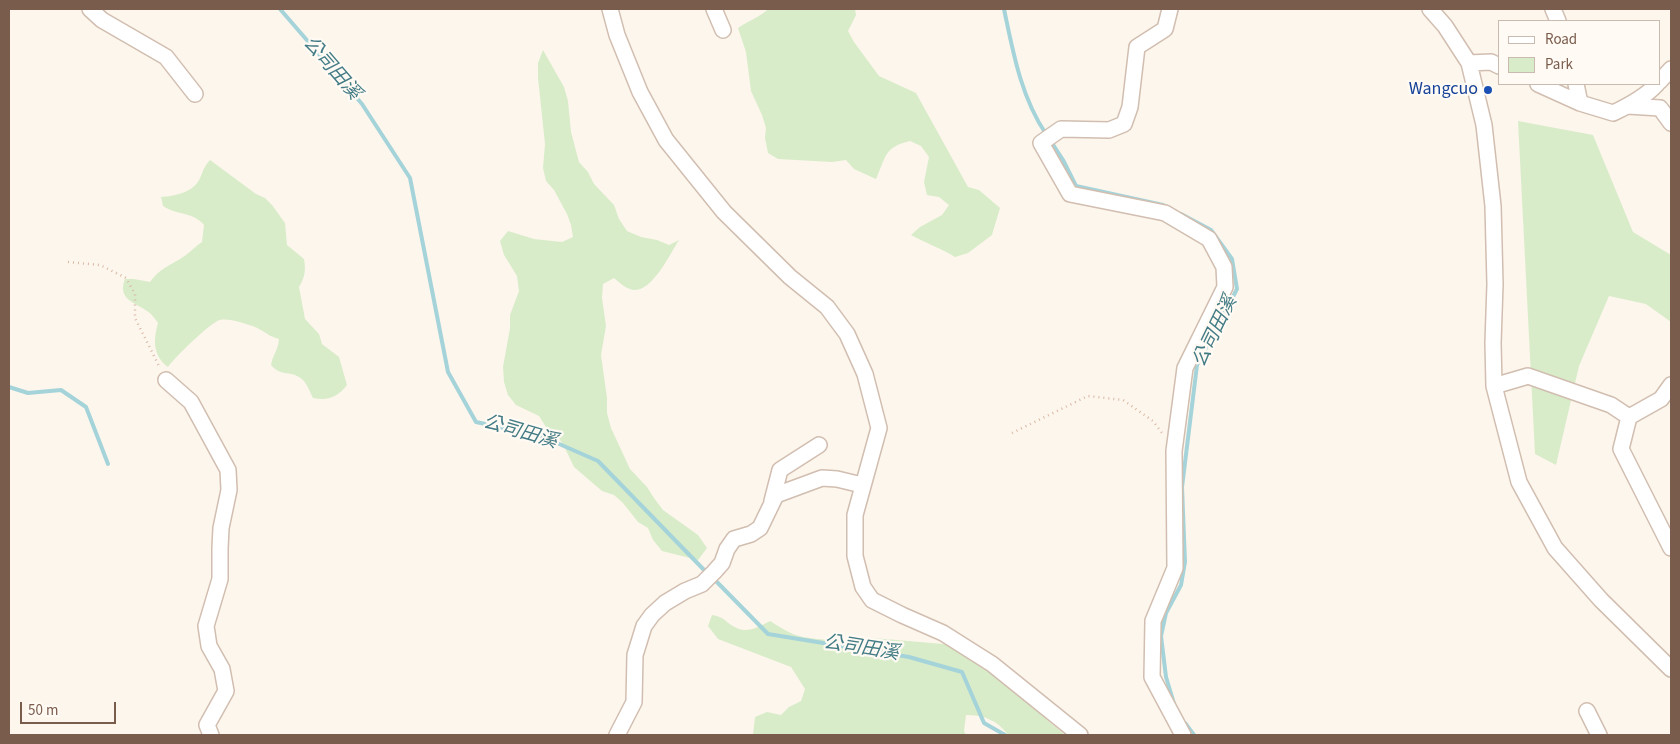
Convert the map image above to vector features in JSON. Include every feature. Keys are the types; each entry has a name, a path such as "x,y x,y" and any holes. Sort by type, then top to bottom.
{"street":[{"path":"90,9 102,20 166,56 194,94"},
{"path":"610,9 617,35 640,92 666,140 724,212 790,277 827,307 847,334 865,374 879,428 855,515 855,556 863,587 872,600 943,633 992,664 1080,735"},
{"path":"714,9 723,30"},
{"path":"1170,9 1165,30 1137,47 1130,107 1124,124 1109,130 1061,129 1054,132 1041,143 1070,194 1165,213 1209,239 1224,267 1225,287 1185,368 1174,451 1176,568 1153,621 1152,677 1184,735"},
{"path":"1430,9 1445,26 1469,63 1484,125 1493,206 1495,284 1492,343 1494,386 1519,482 1555,548 1601,600 1671,670"},
{"path":"1469,63 1490,62 1498,66"},
{"path":"1660,81 1671,69"},
{"path":"1540,85 1580,103 1613,112 1628,106 1648,93 1656,85"},
{"path":"1576,85 1580,103"},
{"path":"1628,106 1660,108 1671,123"},
{"path":"1494,386 1528,376 1611,405 1629,417"},
{"path":"166,380 191,402 228,470 229,490 221,528 220,580 206,626 209,646 222,669 226,691 208,724 210,735"},
{"path":"1671,385 1661,399 1629,417 1621,450 1671,548"},
{"path":"772,504 780,470 819,445"},
{"path":"618,735 634,702 635,655 639,637 652,615 685,591 702,584 722,563 734,539 751,534 760,528 776,495 822,478 837,479 862,485"},
{"path":"1587,711 1599,735"}],"path":[{"path":"68,262 100,264 126,278 135,294 135,318 166,380"},
{"path":"1012,433 1088,396 1123,400 1153,421 1174,451"}],"green space":[{"path":"768,9 855,9 856,15 848,31 854,42 879,76 916,93 968,187 979,190 1000,208 992,235 968,253 955,257 911,235 920,227 942,215 949,205 939,197 927,195 924,182 929,157 921,146 910,141 901,143 890,150 876,179 854,169 846,160 832,162 778,159 768,153 765,138 766,128 751,91 746,52 738,28"},
{"path":"543,50 564,87 568,101 571,132 579,162 588,172 594,184 614,205 619,219 627,231 669,245 679,240 654,278 642,288 629,289 614,278 603,284 602,298 606,326 601,355 607,398 607,413 611,428 630,469 647,487 663,510 698,535 707,548 698,560 662,551 653,540 648,528 638,522 623,503 614,495 602,491 574,467 557,435 546,427 539,416 516,405 508,395 504,382 503,367 510,328 510,315 519,291 517,276 504,255 500,241 508,231 534,239 562,242 573,237 567,214 554,190 546,181 543,168 545,144 538,63"},
{"path":"1518,121 1593,135 1633,232 1671,255 1671,322 1646,304 1609,296 1579,366 1556,465 1535,454"},
{"path":"210,160 256,194 265,198 285,223 287,245 304,259 303,280 299,287 305,319 319,334 322,344 339,357 347,385 340,393 323,399 313,398 303,380 294,375 283,373 271,365 279,339 255,327 233,321 220,320 209,326 168,367 159,358 155,341 158,323 149,312 125,296 123,286 125,279 150,282 163,270 202,242 204,225 190,215 163,206 161,197 177,195 192,188 199,180"},
{"path":"712,615 722,618 742,630 752,629 770,621 791,633 807,638 844,640 873,638 955,645 964,650 1042,712 1047,720 1065,735 1008,735 990,719 966,715 964,731 966,735 753,735 755,717 767,712 781,715 789,707 801,701 805,689 791,667 718,639 708,626"}],"waterway":[{"name":"公司田溪","path":"280,9 362,104 410,178 448,372 476,422 541,436 598,461 707,573"},
{"name":"公司田溪","path":"1004,9 1024,90 1037,120 1046,134"},
{"name":"公司田溪","path":"1050,140 1076,186 1168,207"},
{"name":"公司田溪","path":"1175,707 1166,677 1161,636 1166,613 1181,585 1185,562 1182,487 1197,365 1237,289 1232,259 1211,230 1181,214"},
{"path":"9,387 28,393 61,390 86,407 108,464"},
{"name":"公司田溪","path":"712,577 768,634 909,657 962,672 984,723 1005,735"},
{"name":"公司田溪","path":"1185,723 1194,735"}],"place":[{"name":"Wangcuo","path":"1488,90"}]}
